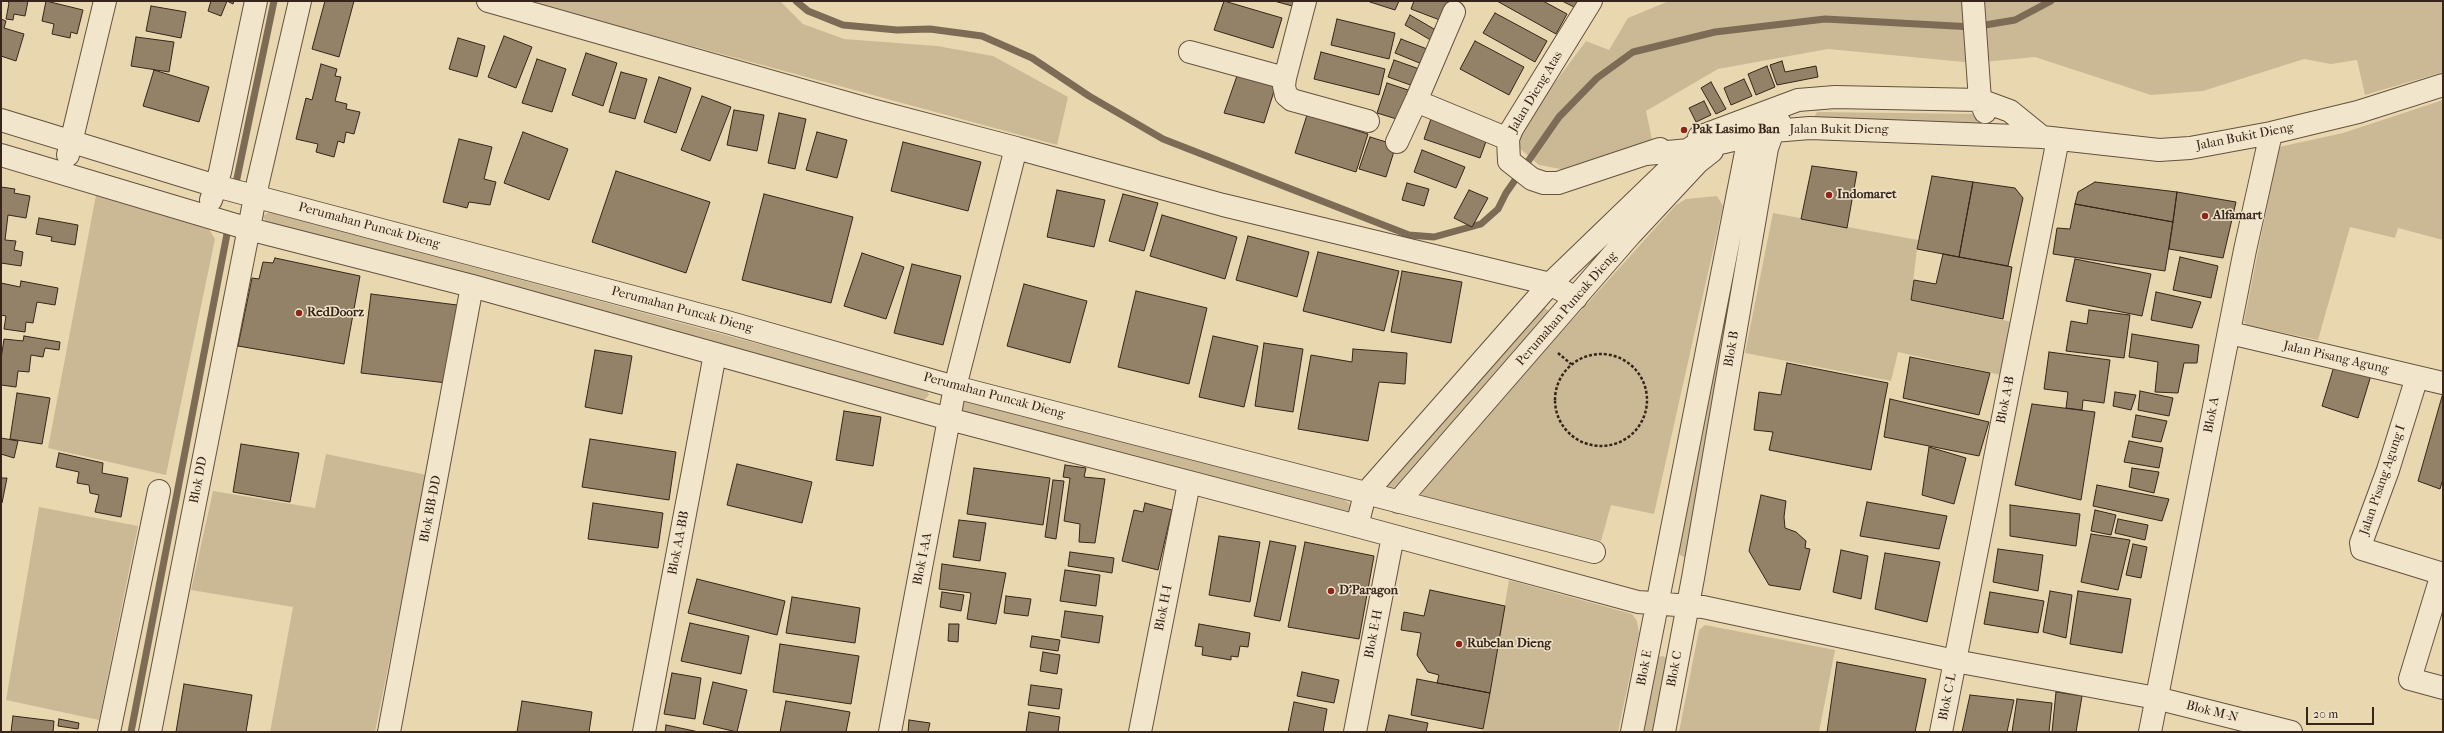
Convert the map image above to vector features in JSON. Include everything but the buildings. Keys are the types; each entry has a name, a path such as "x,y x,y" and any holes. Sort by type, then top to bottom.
{"street":[{"path":"64,173 105,1"},
{"path":"207,215 216,186 256,1"},
{"name":"Blok DD","path":"150,732 255,196 300,1"},
{"path":"488,1 868,109 1224,205 1550,284 1576,298"},
{"path":"1305,1 1285,78 1284,86 1286,95 1292,100 1368,121"},
{"name":"Jalan Dieng Atas","path":"1591,1 1512,129 1508,139 1509,161 1532,179 1544,183 1558,183 1646,154"},
{"path":"1973,1 1980,100 1995,134"},
{"path":"1397,142 1454,12"},
{"path":"1190,52 1285,78"},
{"name":"Jalan Bukit Dieng","path":"1772,120 1854,129 1995,134 2050,138 2159,150 2190,148 2271,133 2358,112 2443,85"},
{"name":"Jalan Bukit Dieng","path":"1646,154 1713,139 1772,120 1798,100 1835,97 1980,100 2010,111 2050,138"},
{"path":"1416,101 1508,139"},
{"name":"Perumahan Puncak Dieng","path":"1,120 216,186 727,322 955,386 1365,494 1594,552"},
{"name":"Blok B","path":"1687,606 1772,120"},
{"name":"Blok E","path":"1632,732 1658,604 1745,129"},
{"name":"Blok A","path":"2150,732 2271,133"},
{"name":"Blok A-B","path":"1955,662 2050,138"},
{"name":"Perumahan Puncak Dieng","path":"1357,526 1365,494 1550,284 1689,150 1713,139"},
{"name":"Perumahan Puncak Dieng","path":"1398,502 1576,298 1698,162 1713,139"},
{"name":"Blok I-AA","path":"890,732 955,386 1016,148"},
{"path":"1646,154 1689,150"},
{"path":"1,155 207,215 249,229 472,286 949,419 1357,526 1638,602 1687,606"},
{"name":"Blok BB-DD","path":"389,732 472,286"},
{"name":"Jalan Pisang Agung","path":"2230,333 2443,383"},
{"name":"Blok AA-BB","path":"644,732 715,354"},
{"name":"Jalan Pisang Agung I","path":"2417,377 2388,470 2361,543 2362,549 2442,574"},
{"name":"Blok H-I","path":"1140,732 1189,483"},
{"path":"109,732 159,492"},
{"name":"Blok E-H","path":"1355,732 1393,536"},
{"path":"2442,574 2410,679 2443,688"},
{"name":"Blok M-N","path":"1687,606 1702,607 1955,662 2156,698 2291,732"},
{"name":"Blok C","path":"1664,732 1687,606"},
{"name":"Blok C-L","path":"1941,732 1955,662"}],"path":[{"path":"1599,354 1614,356 1628,362 1638,373 1645,386 1647,401 1644,416 1636,430 1625,439 1610,445 1595,446 1580,441 1568,432 1559,420 1555,405 1555,390 1561,376 1571,364 1584,357 1599,354"}],"shaded area":[{"path":"526,1 780,1 803,24 844,39 937,46 993,56 1068,97 1057,145"},
{"path":"1669,1 2443,1 2443,72 2365,95 2357,60 2331,64 2304,59 2203,91 2151,95 2035,57 1974,63 1828,49 1718,69 1646,111 1653,144 1571,171 1539,165 1517,146 1524,124 1586,41 1609,50 1628,18"},
{"path":"2443,100 2443,240 2398,228 2395,238 2350,227 2318,340 2246,325 2244,321 2279,147 2343,133"},
{"path":"1817,112 1982,114 1986,122 1984,124 1814,117"},
{"path":"96,195 209,229 215,239 166,475 48,448"},
{"path":"1717,196 1723,206 1654,514 1611,505 1601,541 1424,498 1420,493 1421,488 1676,205 1686,199"},
{"path":"269,212 922,388 927,391 929,395 924,400 918,400 266,222 263,216"},
{"path":"1773,213 1918,240 1911,300 2012,322 2001,375 1898,352 1891,381 1745,353"},
{"path":"1748,215 1688,554 1684,557 1680,555 1679,552 1742,217"},
{"path":"1542,307 1548,310 1548,316 1390,494 1382,487"},
{"path":"968,401 1344,500 1349,503 1351,508 1345,514 960,411 961,403"},
{"path":"326,454 427,475 375,732 270,732 293,607 191,590 213,491 315,508"},
{"path":"39,507 138,526 99,720 6,700"},
{"path":"1509,580 1632,614 1637,621 1639,633 1618,732 1483,732"},
{"path":"1705,625 1835,650 1819,732 1679,732 1699,630"},
{"path":"1663,656 1668,659 1655,732 1641,732 1657,657"}],"waterway":[{"path":"236,183 274,1"},
{"path":"796,1 808,11 843,25 897,30 930,29 982,36 1032,58 1089,96 1163,139 1409,235 1434,237 1481,224 1498,209 1506,193 1559,117 1597,78 1633,52 1715,32 1825,19 1973,27 2015,20 2051,1"},
{"path":"131,732 227,234"}],"place":[{"name":"Pak Lasimo Ban","path":"1684,130"},
{"name":"Indomaret","path":"1829,195"},
{"name":"Alfamart","path":"2205,216"},
{"name":"RedDoorz","path":"299,313"},
{"name":"D'Paragon","path":"1331,591"},
{"name":"Rubelan Dieng","path":"1459,644"}]}
